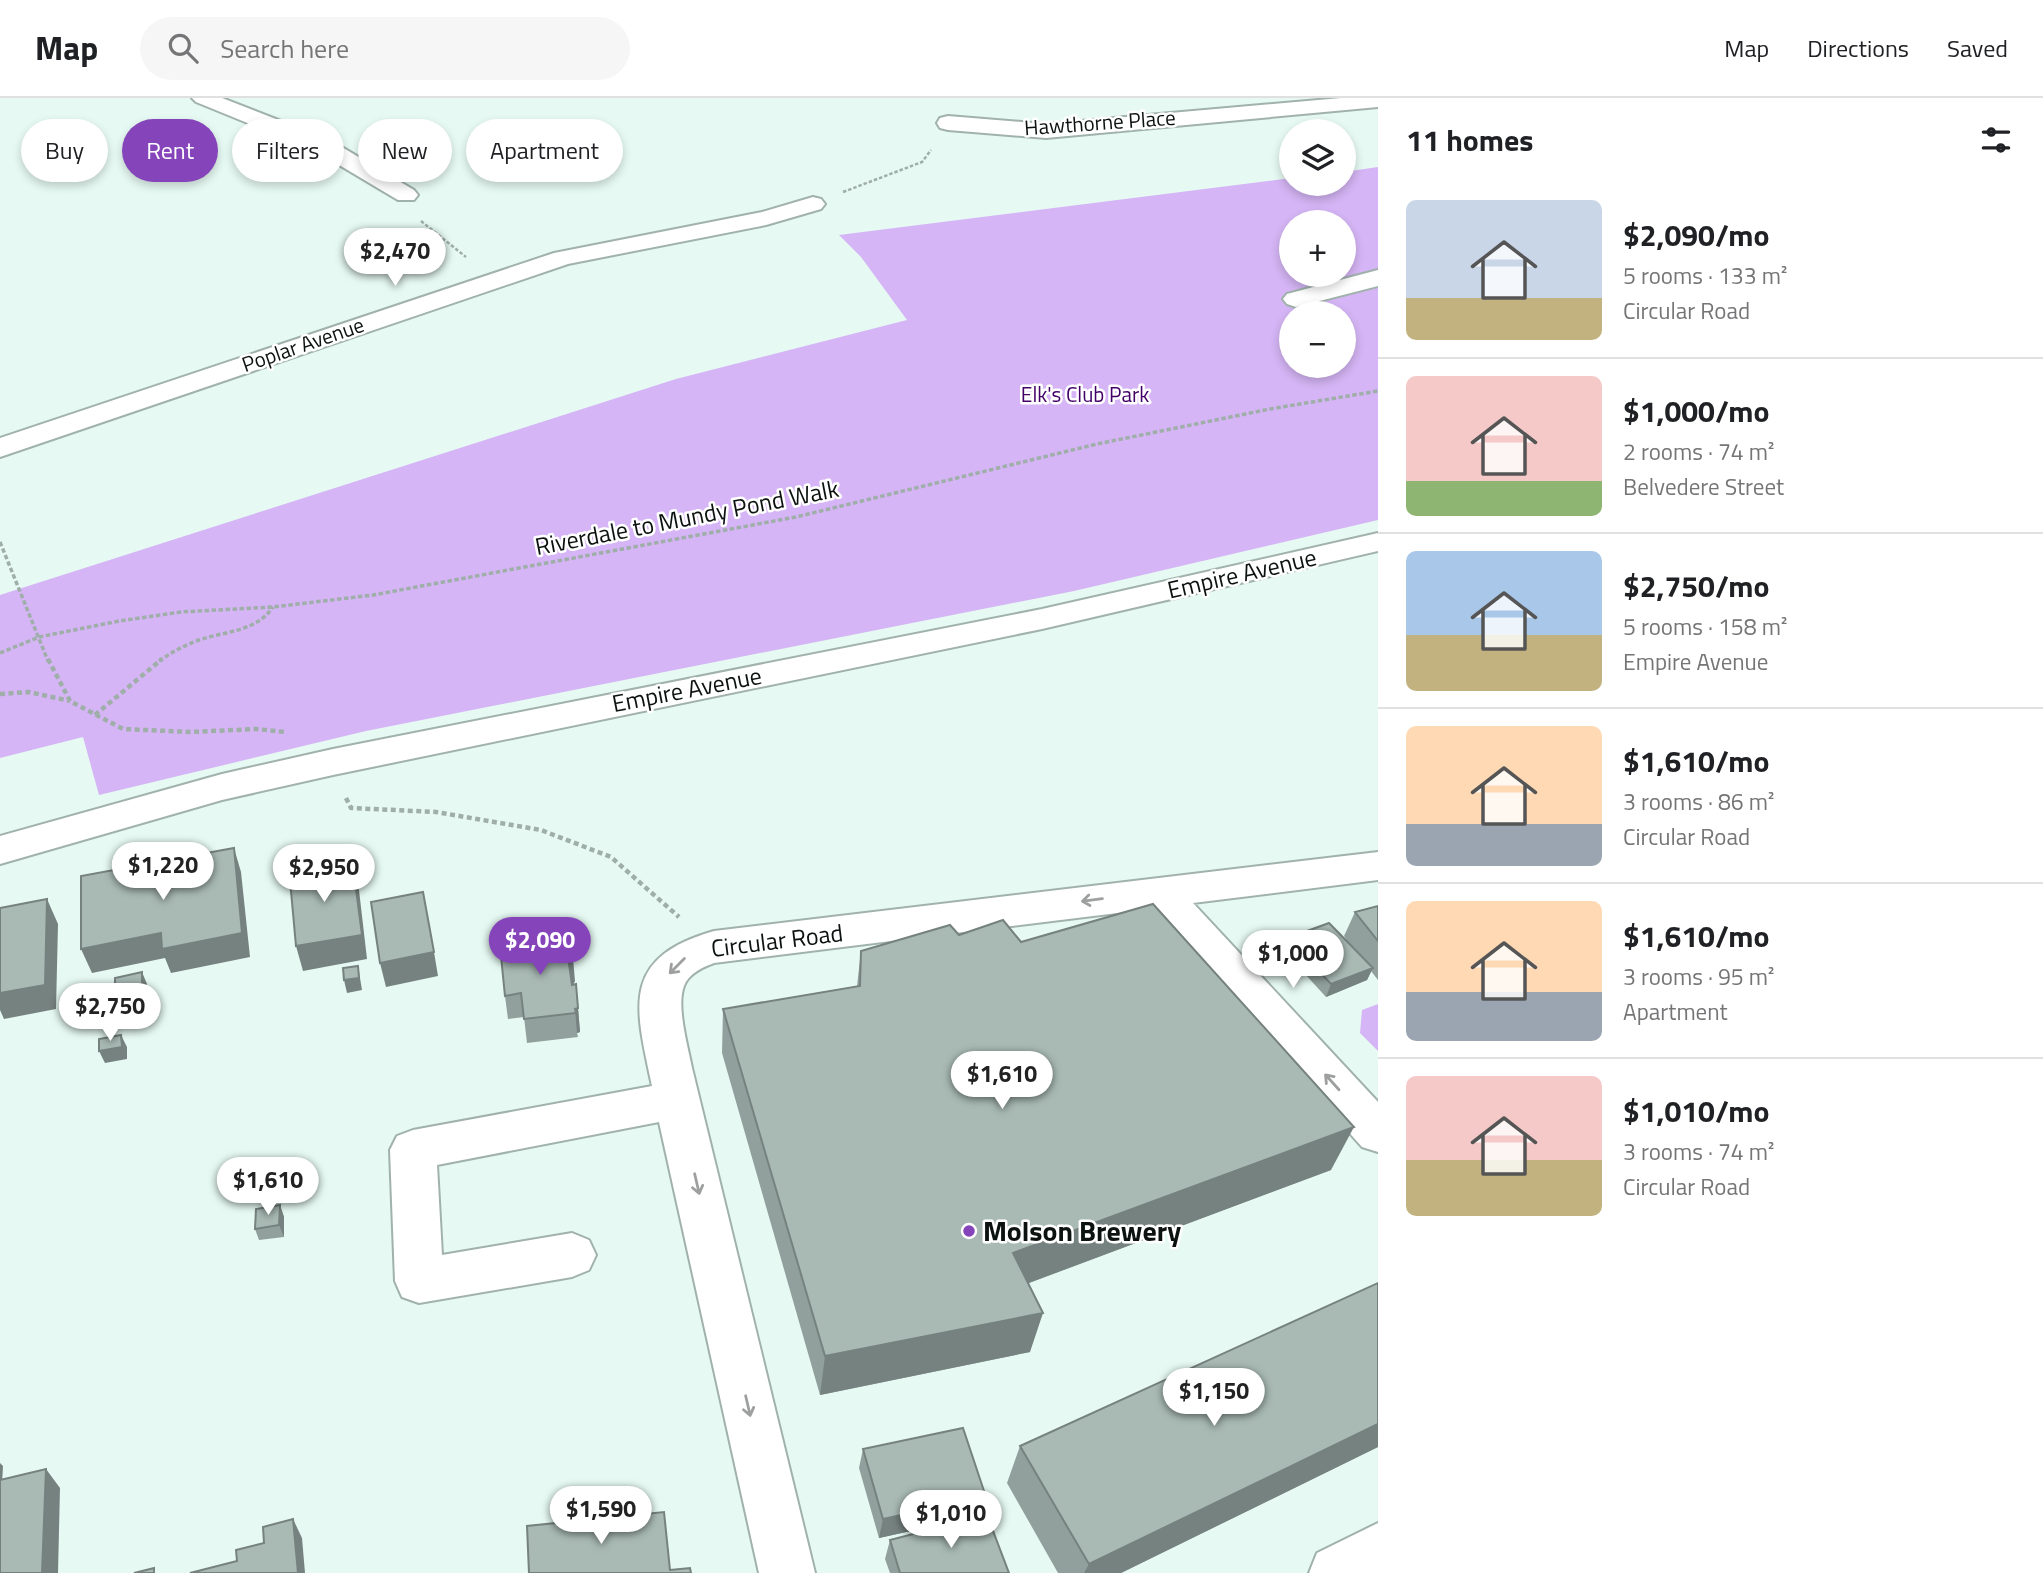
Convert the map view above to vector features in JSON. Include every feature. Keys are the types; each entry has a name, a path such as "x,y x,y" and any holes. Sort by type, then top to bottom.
{"street":[{"path":"203,98 322,145 406,195"},
{"name":"Hawthorne Place","path":"948,123 1046,131 1378,101"},
{"name":"Poplar Avenue","path":"0,448 563,258 766,218 813,204"},
{"path":"1296,299 1378,278"},
{"name":"Empire Avenue","path":"0,850 188,796 332,762 1042,619 1378,542"},
{"name":"Circular Road","path":"788,1573 677,1100 664,1032 661,989 676,965 697,951 714,947 1378,866"},
{"path":"1159,892 1378,1133"},
{"path":"572,1255 419,1281 414,1150 677,1100"},
{"path":"1337,1573 1378,1551"}],"path":[{"path":"813,204 922,162 948,123"},
{"path":"406,195 411,214 475,264"},
{"name":"Riverdale to Mundy Pond Walk","path":"0,653 39,636 119,621 181,612 273,607 373,595 796,517 1097,444 1270,409 1378,391"},
{"path":"0,542 39,636 70,701"},
{"path":"95,715 169,652 224,632 259,623 268,617 273,607"},
{"path":"0,694 29,692 70,701 123,729 191,732 256,729 289,733"},
{"path":"340,786 351,808 436,812 541,830 581,845 611,857 680,918"}],"green space":[{"name":"Elk's Club Park","path":"1378,167 1378,520 1074,591 366,731 99,795 83,737 0,758 0,595 676,379 907,320 861,257 839,235 1279,180 1279,196 1356,196 1356,170"},
{"path":"1378,1004 1378,1051 1360,1033 1362,1010"}],"building":[{"path":"234,848 242,933 162,949 161,933 81,949 81,876"},
{"path":"317,864 318,872 353,866 362,935 296,946 289,869"},
{"path":"423,892 434,952 380,963 371,902"},
{"path":"47,899 45,985 0,993 0,908"},
{"name":"Molson Brewery","path":"1153,904 1354,1127 1013,1253 1043,1313 825,1356 723,1009 860,986 861,951 950,925 959,935 1003,920 1021,942"},
{"path":"1378,906 1378,941 1355,912"},
{"path":"1329,923 1373,968 1331,984 1288,938"},
{"path":"566,939 567,944 572,947 573,957 569,964 572,985 576,984 576,1013 524,1019 521,993 505,996 500,946"},
{"path":"358,966 359,978 344,980 343,968"},
{"path":"142,972 142,990 115,995 115,978"},
{"path":"121,1035 122,1047 99,1051 99,1039"},
{"path":"280,1205 279,1225 255,1229 256,1209"},
{"path":"1378,1283 1378,1424 1089,1564 1020,1446"},
{"path":"963,1428 986,1497 883,1519 863,1449"},
{"path":"46,1469 42,1573 0,1573 0,1480"},
{"path":"664,1512 670,1570 690,1568 691,1573 529,1573 527,1526"},
{"path":"987,1515 1009,1573 900,1573 890,1540"},
{"path":"293,1519 298,1573 190,1573 237,1561 236,1550 264,1543 263,1527"},
{"path":"154,1568 154,1573 134,1573"}],"place":[{"name":"Molson Brewery","path":"969,1231"}]}
